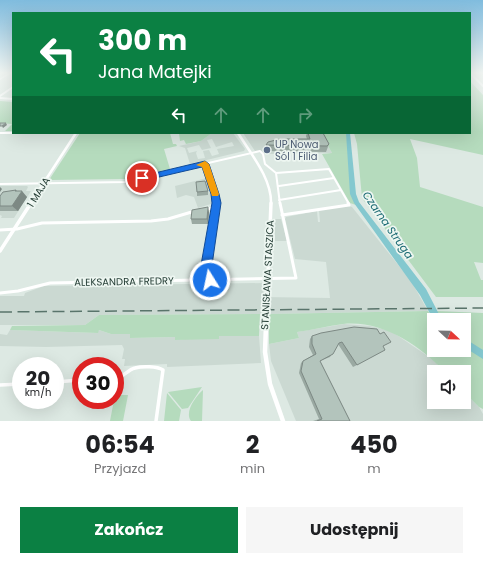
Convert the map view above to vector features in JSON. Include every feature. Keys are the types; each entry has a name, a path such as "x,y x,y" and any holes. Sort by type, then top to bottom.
{"street":[{"path":"0,97 4,93"},
{"path":"4,93 4,98"},
{"path":"0,97 12,99"},
{"path":"0,133 12,133"},
{"name":"1 MAJA","path":"0,251 74,134"},
{"name":"STANISŁAWA STASZICA","path":"240,134 267,183 271,196 264,337 270,384 283,421"},
{"name":"ALEKSANDRA FREDRY","path":"0,293 18,291 50,283 296,278 279,200 279,186 276,173 265,164 262,152 251,153"},
{"path":"0,184 126,182 251,153"},
{"path":"205,164 215,194 216,203 207,265 210,280"},
{"path":"276,173 330,169 349,204 282,215"},
{"path":"279,186 334,178"},
{"path":"279,200 341,190"},
{"path":"203,210 215,208"},
{"path":"0,230 14,229 42,223 152,221 168,219 197,211"},
{"path":"124,375 134,368 159,367 163,370 156,421"},
{"path":"0,385 12,384"}],"shaded area":[{"path":"211,134 234,134 245,149 244,151 190,164 185,148 179,146 201,141","holes":["212,139 216,147 232,142 234,146 217,149 219,154 212,156 209,150 203,151 205,158 198,159 196,153 197,151 189,153 187,148 199,145 202,150 211,148 207,140"]},
{"path":"244,134 322,134 332,153 267,154 255,151"},
{"path":"207,178 213,193 214,203 198,208 194,197 186,195 177,198 175,186"},
{"path":"0,186 27,186 26,191 31,191 14,218 1,218"},
{"path":"348,206 352,207 411,281 428,311 99,315 85,325 0,325 0,296 24,296 25,293 44,286 264,283 263,297 330,298 326,262 295,259 285,219 286,217 317,211 318,222 320,222 319,210"},
{"path":"275,219 281,219 287,241 275,241"},
{"path":"344,324 370,326 391,331 432,359 438,365 427,365 427,409 471,409 471,399 479,407 483,414 483,421 296,421 271,361 269,344 299,338 297,332"},
{"path":"10,330 97,333 99,330 111,334 130,334 130,338 176,337 175,340 219,336 259,336 261,363 167,367 167,364 124,366 125,359 122,357 124,349 122,345 46,347 0,346 0,334 7,335"}],"green space":[{"path":"471,93 481,93 483,95 483,155 410,139 417,158 420,187 483,207 483,263 474,262 481,280 483,280 483,297 436,297 362,198 357,144 354,134 471,134"},
{"path":"0,101 12,102 12,124 0,123"},
{"path":"12,124 12,131 5,131"},
{"path":"79,134 170,134 173,144 176,144 177,146 164,149 170,169 125,179 49,180"},
{"path":"179,134 211,134 201,141 186,144 184,140 180,141"},
{"path":"322,134 347,134 352,194 356,205 350,203 322,154 332,153"},
{"path":"428,311 430,313 427,313 427,355 412,344 386,330 358,324 343,324 297,332 299,338 269,344 269,314"},
{"path":"437,311 483,313 483,352 471,344 471,313 438,313"},
{"path":"260,314 259,336 219,336 219,339 175,340 175,337 130,338 130,334 111,334 99,330 98,333 10,330 12,326 85,325 99,315"},
{"path":"471,350 483,358 483,409 471,399 471,365 438,365 429,357 471,357"},
{"path":"202,387 188,408 182,409 168,392"},
{"path":"203,390 202,421 191,421 189,417 190,409 194,400"},
{"path":"167,393 181,410 179,421 164,421"},
{"path":"124,395 128,395 123,421 110,421 112,409 124,409"}],"building":[{"path":"0,123 6,123 0,126"},
{"path":"308,134 324,134 329,144 327,146 266,145 268,142 280,139 310,139"},
{"path":"205,181 208,191 197,192 196,182"},
{"path":"129,183 133,183 133,186 130,187"},
{"path":"16,190 15,191 22,191 12,206 0,206 0,196 3,192"},
{"path":"208,207 207,219 191,219 192,210"},
{"path":"354,327 377,329 380,334 384,332 391,342 383,346 385,350 357,365 342,342 339,343 333,354 320,361 350,421 317,421 322,419 301,371 303,361 316,354 312,344 312,336"}],"waterway":[{"name":"Czarna Struga","path":"348,134 353,194 357,203 423,292 434,313"},
{"name":"Czarna Struga","path":"471,347 483,355"}],"railway":[{"path":"0,312 483,308"}],"slow traffic":[{"path":"200,165 205,164 215,194"}],"place":[{"name":"UP Nowa Sól 1 Filia","path":"267,150"}],"route":[{"path":"142,178 205,164 215,194 216,203 207,265 210,280"}]}
